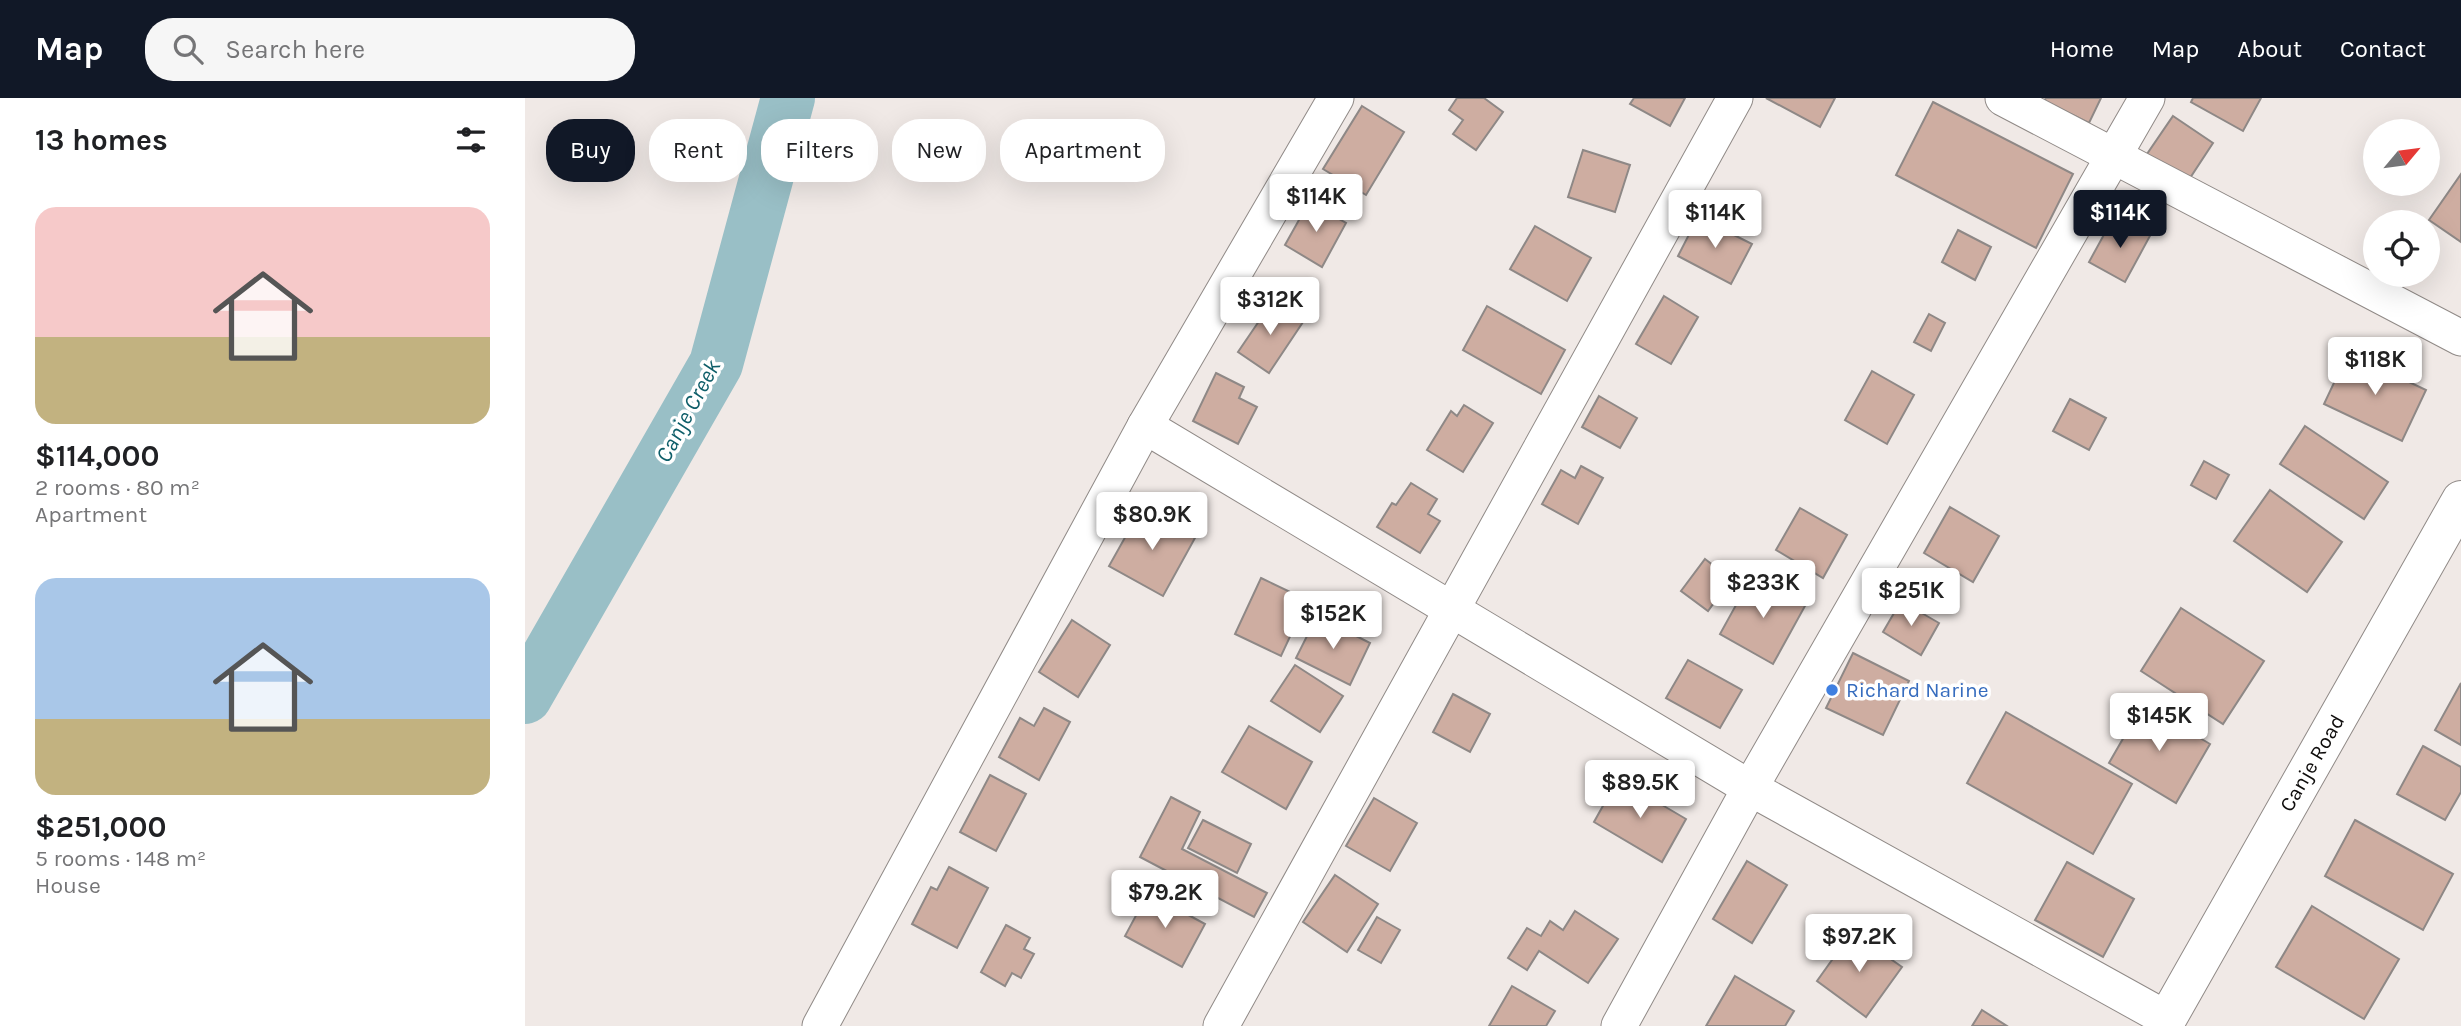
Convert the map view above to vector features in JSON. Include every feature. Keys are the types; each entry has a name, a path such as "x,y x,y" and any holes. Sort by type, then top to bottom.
{"street":[{"path":"820,1026 1145,426 1336,98"},
{"path":"1221,1026 1735,98"},
{"path":"2003,98 2461,338"},
{"path":"1619,1026 1750,788 2147,98"},
{"path":"1145,426 1750,788 2165,1022"},
{"name":"Canje Road","path":"2165,1022 2461,500"}],"building":[{"path":"1457,98 1484,98 1503,112 1476,150 1453,134 1463,120 1449,110"},
{"path":"1634,98 1685,98 1670,126 1630,104"},
{"path":"1766,98 1835,98 1820,127"},
{"path":"2046,98 2101,98 2089,123 2044,101"},
{"path":"2193,98 2261,98 2243,131 2191,102"},
{"path":"1933,102 2073,174 2036,248 1896,175"},
{"path":"1362,106 1404,132 1366,195 1323,169"},
{"path":"2173,116 2213,143 2188,181 2147,154"},
{"path":"1583,150 1630,165 1615,212 1568,197"},
{"path":"2461,174 2461,242 2440,228 2440,210 2436,210"},
{"path":"1309,202 1346,223 1322,267 1285,245"},
{"path":"1698,217 1752,244 1731,284 1678,256"},
{"path":"2112,220 2127,228 2131,223 2151,234 2125,282 2089,262"},
{"path":"1535,226 1591,258 1567,301 1510,269"},
{"path":"1958,230 1991,247 1975,280 1942,262"},
{"path":"1664,296 1698,317 1671,364 1636,344"},
{"path":"1272,302 1303,322 1269,373 1238,352"},
{"path":"1487,306 1565,350 1541,394 1463,350"},
{"path":"1929,314 1945,323 1931,351 1914,342"},
{"path":"2348,353 2426,390 2402,441 2324,404"},
{"path":"1872,371 1914,395 1887,444 1845,420"},
{"path":"1216,373 1244,387 1239,398 1257,407 1238,444 1193,421"},
{"path":"1599,396 1637,418 1620,448 1582,427"},
{"path":"2070,399 2106,418 2089,450 2053,431"},
{"path":"1464,405 1493,423 1463,472 1427,450 1451,411 1457,416"},
{"path":"2305,426 2388,482 2364,519 2280,464"},
{"path":"2204,461 2229,475 2216,499 2191,485"},
{"path":"1581,466 1603,478 1578,524 1542,504 1561,470 1575,478"},
{"path":"1411,483 1437,499 1428,514 1440,521 1420,553 1377,527 1392,503 1396,505"},
{"path":"2270,490 2342,542 2307,592 2234,541"},
{"path":"1950,507 1999,536 1973,582 1924,553"},
{"path":"1800,508 1847,535 1823,578 1776,550"},
{"path":"1141,509 1195,538 1163,596 1109,566"},
{"path":"1705,559 1731,579 1708,611 1681,591"},
{"path":"1752,576 1805,606 1773,664 1720,634"},
{"path":"1261,578 1307,600 1281,656 1235,634"},
{"path":"1901,601 1939,623 1921,655 1883,632"},
{"path":"2181,608 2264,661 2223,724 2141,671"},
{"path":"1317,616 1370,643 1350,685 1296,658"},
{"path":"1072,620 1110,645 1078,697 1039,672"},
{"path":"1853,653 1909,681 1883,735 1826,708"},
{"path":"1688,660 1742,690 1720,728 1666,698"},
{"path":"1295,665 1343,696 1320,732 1271,701"},
{"path":"2461,683 2461,745 2435,730"},
{"path":"1453,694 1490,714 1470,752 1433,732"},
{"path":"2143,704 2210,744 2176,803 2109,763"},
{"path":"1044,708 1070,722 1039,780 999,757 1020,718 1034,726"},
{"path":"2006,712 2132,784 2093,854 1967,783"},
{"path":"1249,726 1312,762 1286,809 1222,772"},
{"path":"2423,746 2461,767 2461,792 2445,820 2397,794"},
{"path":"990,775 1026,794 996,851 960,832"},
{"path":"1618,779 1686,819 1662,862 1594,822"},
{"path":"1171,797 1200,812 1182,849 1267,893 1254,917 1140,857"},
{"path":"1374,798 1417,823 1390,871 1346,846"},
{"path":"1203,820 1251,844 1237,873 1188,848"},
{"path":"2355,820 2453,874 2423,930 2325,876"},
{"path":"1747,861 1787,885 1752,943 1713,919"},
{"path":"2067,862 2134,899 2103,957 2035,920"},
{"path":"949,867 988,888 957,948 912,924 931,887 937,890"},
{"path":"1335,875 1378,904 1347,952 1303,922"},
{"path":"1148,893 1205,924 1182,967 1125,936"},
{"path":"2312,906 2399,959 2364,1019 2276,967"},
{"path":"1575,911 1618,939 1588,983 1539,951 1527,970 1508,958 1527,928 1541,936 1550,921 1563,930"},
{"path":"1377,917 1400,930 1381,963 1358,950"},
{"path":"1006,925 1030,938 1024,949 1034,954 1021,978 1012,973 1005,986 981,972"},
{"path":"1852,932 1902,967 1866,1017 1817,981"},
{"path":"1735,976 1794,1011 1785,1026 1706,1026"},
{"path":"1512,986 1555,1011 1546,1026 1489,1026"},
{"path":"1982,1010 2007,1026 1972,1026"}],"waterway":[{"name":"Canje Creek","path":"525,697 716,364 788,98"}],"place":[{"name":"Richard Narine","path":"1832,690"}]}
